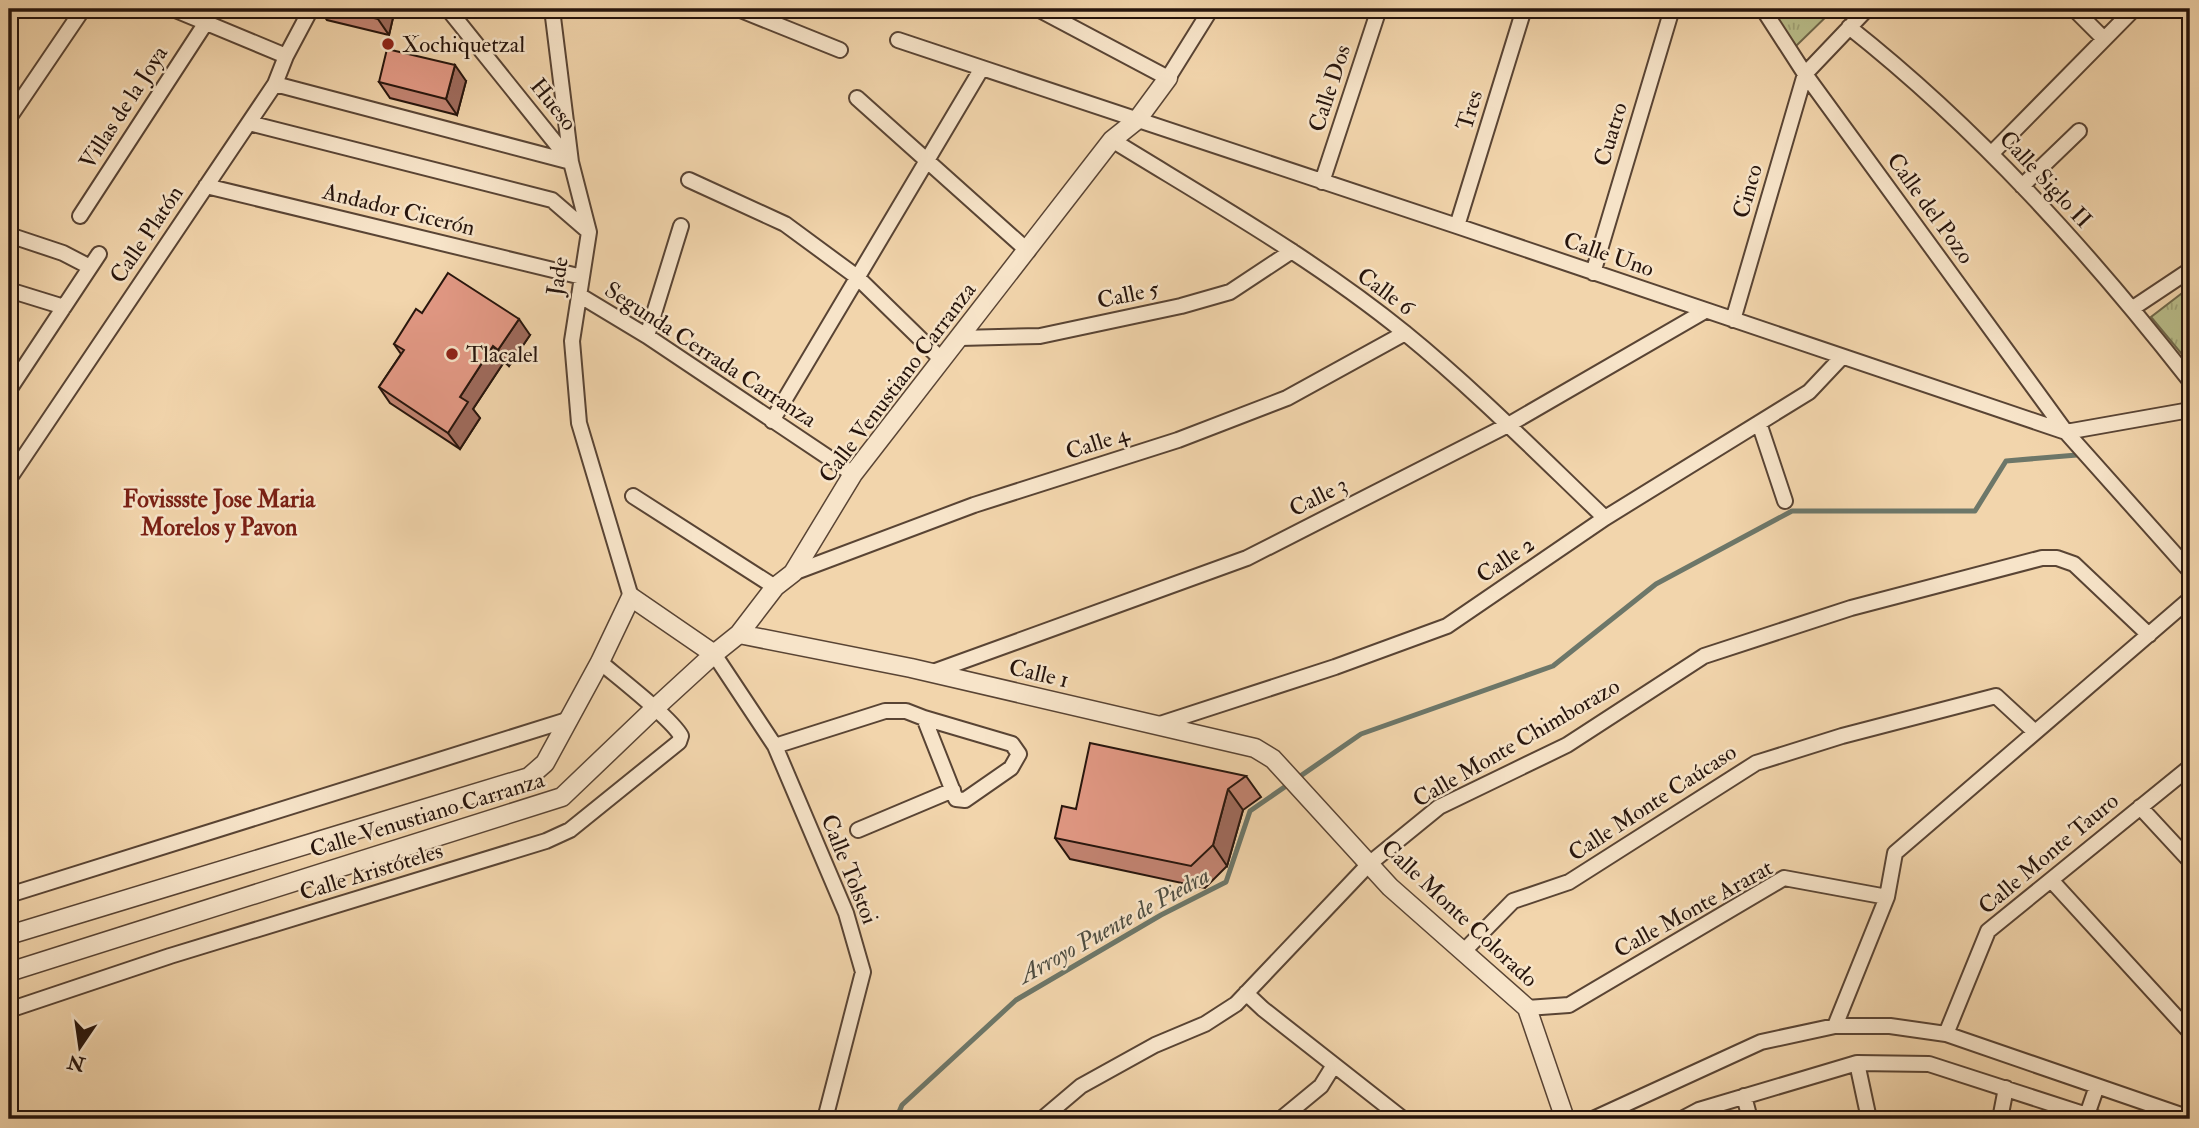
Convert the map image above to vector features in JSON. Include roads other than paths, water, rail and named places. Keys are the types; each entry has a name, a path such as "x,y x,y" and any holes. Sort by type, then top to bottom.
{"street":[{"path":"9,118 83,9"},
{"path":"173,9 286,56"},
{"name":"Calle Platón","path":"9,479 275,84 286,56 311,9"},
{"name":"Hueso","path":"448,9 571,162"},
{"name":"Jade","path":"552,9 571,162 589,232 572,341 579,423 631,597"},
{"path":"738,9 840,50"},
{"path":"1038,9 1168,78"},
{"name":"Calle Venustiano Carranza","path":"9,972 562,797 654,709 739,634 775,587 793,573 853,474 1112,140 1138,120 1211,9"},
{"name":"Calle Dos","path":"1322,182 1379,9"},
{"name":"Tres","path":"1457,226 1524,9"},
{"name":"Cuatro","path":"1593,273 1672,9"},
{"name":"Calle del Pozo","path":"1763,9 1805,74 2066,432 2190,571"},
{"path":"1805,74 1867,9"},
{"path":"2074,9 2104,39"},
{"path":"1992,153 2134,9"},
{"name":"Villas de la Joya","path":"79,216 205,23"},
{"name":"Calle Siglo II","path":"1849,27 1883,54 1992,153 2133,308 2190,381"},
{"name":"Calle Uno","path":"898,40 2066,432"},
{"path":"772,421 982,68"},
{"name":"Cinco","path":"1733,320 1805,74"},
{"path":"275,84 571,162"},
{"path":"857,98 1028,251"},
{"path":"249,123 552,200 589,232"},
{"path":"2022,186 2079,131"},
{"name":"Calle 6","path":"1112,140 1292,251 1405,333 1508,425 1605,518"},
{"path":"689,180 785,224 857,278 942,360"},
{"name":"Andador Cicerón","path":"206,186 582,277"},
{"path":"647,336 681,226"},
{"path":"9,235 63,253 95,260 9,390"},
{"name":"Calle 5","path":"960,338 1040,336 1181,306 1230,292 1292,251"},
{"path":"2133,308 2190,270"},
{"path":"9,290 64,307"},
{"name":"Segunda Cerrada Carranza","path":"579,295 647,336 853,474"},
{"name":"Calle 3","path":"930,673 1247,558 1508,425 1705,311"},
{"name":"Calle 4","path":"793,573 974,505 1178,440 1287,398 1405,333"},
{"name":"Calle 2","path":"1156,726 1335,667 1447,626 1605,518 1809,392 1842,357"},
{"path":"2066,432 2190,410"},
{"path":"1759,423 1784,501"},
{"path":"634,496 775,587"},
{"name":"Calle Monte Chimborazo","path":"1042,1119 1081,1086 1155,1045 1205,1024 1236,1004 1368,864 1439,807 1567,745 1704,656 1851,608 2042,558 2057,558 2074,564 2149,635"},
{"path":"631,597 714,654"},
{"name":"Calle Venustiano Carranza","path":"9,935 529,777 545,763 600,662 631,597"},
{"path":"1835,1026 1887,897 1895,853 2190,599"},
{"name":"Calle 1","path":"739,634 930,673 1255,748 1273,759 1310,797"},
{"name":"Calle Tolstoi","path":"714,654 775,746 846,914 863,972 825,1119"},
{"path":"600,662 654,709"},
{"name":"Calle Monte Caúcaso","path":"1463,952 1513,901 1569,882 1756,763 1842,736 1996,696 2035,732"},
{"name":"Calle Aristóteles","path":"9,1010 170,956 546,841 570,830 679,742 681,736 678,731 654,709"},
{"path":"775,746 885,711 906,711 1012,744 1018,754 1011,768 965,800 956,799 924,718"},
{"path":"9,895 567,720"},
{"name":"Calle Monte Tauro","path":"1946,1034 1988,931 2190,767"},
{"path":"858,830 953,790"},
{"name":"Calle Monte Colorado","path":"1310,797 1390,887 1527,1008 1565,1119"},
{"path":"2140,807 2190,861"},
{"name":"Calle Monte Ararat","path":"1527,1008 1569,1005 1784,878 1887,897"},
{"path":"2051,880 2190,1032"},
{"path":"1246,993 1403,1119"},
{"path":"1593,1119 1761,1042 1835,1026 1890,1026 1946,1034 2190,1118"},
{"path":"1682,1119 1699,1110 1857,1063 1929,1064 2093,1117 2097,1086"},
{"path":"1857,1063 1869,1119"},
{"path":"1281,1119 1321,1086 1334,1065"},
{"path":"2000,1119 2006,1088"},
{"path":"1744,1096 1750,1119"}],"waterway":[{"name":"Arroyo Puente de Piedra","path":"896,1119 902,1105 1016,1000 1161,915 1226,882 1250,811 1361,734 1553,666 1656,584 1792,511 1975,511 2006,461 2077,455"}],"place":[{"name":"Xochiquetzal","path":"388,44"},
{"name":"Tlacalel","path":"452,354"}],"district":[{"name":"Fovissste Jose Maria Morelos y Pavon","path":"219,513"}]}
